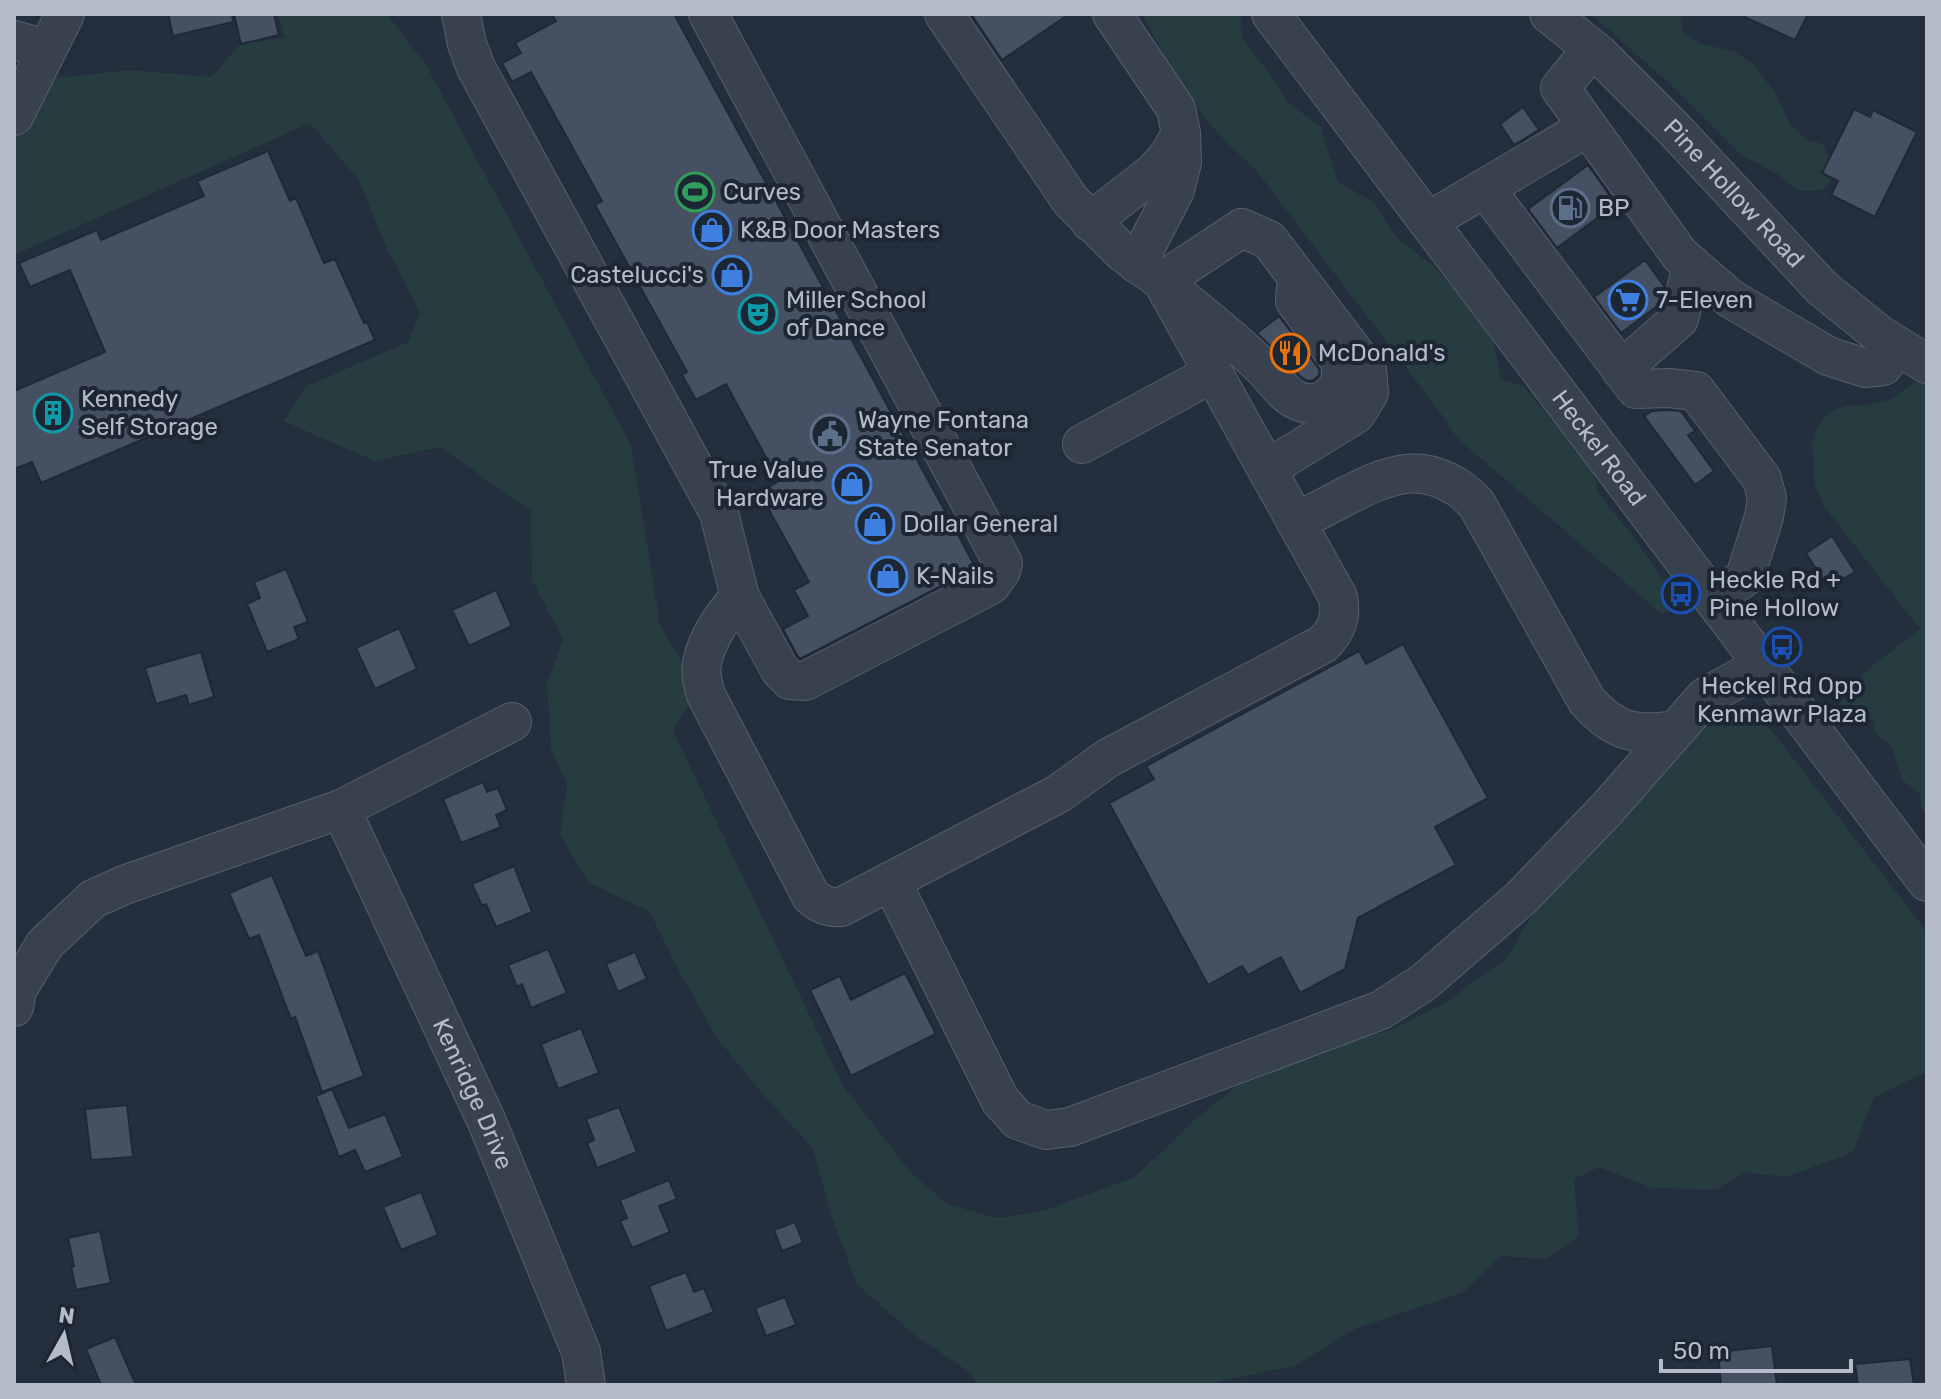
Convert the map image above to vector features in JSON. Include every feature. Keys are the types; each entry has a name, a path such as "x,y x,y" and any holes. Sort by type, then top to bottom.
{"street":[{"path":"14,116 31,45 65,14"},
{"path":"461,14 476,68 719,513 740,597 780,670 790,680 805,681 991,585 1003,563 708,14"},
{"path":"944,14 1071,201 1090,222 1261,365 1290,397 1307,405 1330,396 1339,384 1341,370 1340,361 1295,301 1297,277"},
{"path":"740,597 713,635 702,663 706,695 811,896 824,906 841,907 1058,794 1108,758 1323,644 1333,635 1340,610 1338,597 1213,373 1149,272 1182,162 1181,134 1176,109 1112,14"},
{"name":"Heckel Road","path":"1271,14 1927,882"},
{"name":"Pine Hollow Road","path":"1549,14 1592,49 1674,129 1822,288 1880,335 1912,355"},
{"path":"1592,49 1560,88 1680,255 1731,299 1828,356 1865,368 1883,366 1912,355"},
{"path":"1429,221 1588,127"},
{"path":"1090,222 1154,172 1181,134"},
{"path":"1485,188 1636,389 1696,391 1762,479 1767,498 1764,517 1745,577 1714,600"},
{"path":"1149,272 1242,228 1269,240 1367,369 1369,393 1356,414 1267,469"},
{"path":"1621,370 1679,319 1692,265"},
{"path":"1082,444 1213,373"},
{"path":"1296,522 1381,479 1400,474 1438,477 1459,487 1476,503 1587,701 1602,718 1621,729 1649,734 1676,730"},
{"path":"891,881 1000,1100 1018,1120 1046,1130 1070,1127 1381,1010 1424,982 1521,898 1606,810 1705,697 1763,665"},
{"path":"14,1007 17,990 45,944 93,899 124,885 341,809 512,722"},
{"name":"Kenridge Drive","path":"341,809 487,1122 581,1352 586,1385"}],"green space":[{"path":"278,14 387,14 426,65 631,445 660,625 681,660 688,705 673,731 844,1087 912,1174 948,1204 997,1218 1043,1211 1135,1177 1193,1121 1255,1072 1329,1045 1391,1030 1443,1004 1505,960 1553,880 1713,711 1749,710 1773,732 1927,932 1927,1072 1874,1097 1853,1152 1786,1177 1743,1172 1716,1190 1652,1188 1599,1167 1574,1179 1579,1236 1546,1259 1501,1256 1464,1292 1355,1329 1294,1366 1219,1381 1215,1385 977,1385 971,1373 913,1334 857,1284 832,1218 813,1149 717,1038 650,912 588,882 560,834 567,785 551,748 547,683 563,640 532,580 531,511 440,447 375,461 283,421 307,386 408,342 420,313 387,249 358,179 310,123 14,255 14,130 37,80 130,70 211,77 241,44 285,38"},
{"path":"1142,14 1240,14 1243,39 1288,103 1320,126 1338,181 1374,203 1395,236 1433,266 1469,306 1494,342 1501,380 1523,386 1555,423 1593,471 1598,493 1680,604 1662,614 1458,439 1256,170 1228,144 1186,96"},
{"path":"1591,14 1684,14 1681,17 1684,33 1704,45 1734,51 1754,65 1776,94 1791,126 1806,139 1823,144 1833,178 1823,190 1799,191 1777,174 1740,154 1672,86"},
{"path":"1927,380 1927,818 1919,792 1903,781 1891,745 1877,735 1874,721 1850,713 1837,701 1839,692 1920,629 1824,506 1815,485 1812,444 1817,427 1829,412 1891,399 1912,384"}],"building":[{"path":"168,14 232,14 233,22 173,36"},
{"path":"234,14 274,14 279,35 241,44"},
{"path":"552,14 674,14 976,568 800,659 798,657 783,629 808,616 794,590 809,582 759,492 779,481 726,384 696,400 682,375 687,372 595,205 602,201 531,72 512,82 502,63 521,53 515,43 556,21"},
{"path":"971,14 1069,14 1002,60"},
{"path":"1738,14 1808,14 1795,40"},
{"path":"1523,107 1539,130 1514,145 1500,124"},
{"path":"1854,109 1870,117 1873,110 1917,132 1875,217 1831,195 1838,181 1822,173"},
{"path":"268,151 290,201 296,198 324,263 335,259 375,340 41,483 32,462 14,469 14,391 105,352 70,270 30,287 19,263 97,230 101,240 204,196 197,181"},
{"path":"1588,165 1616,204 1557,248 1528,209"},
{"name":"7-Eleven","path":"1645,260 1664,286 1660,304 1621,333 1594,297"},
{"path":"1279,316 1319,369 1319,375 1314,380 1301,377 1257,333"},
{"path":"1652,411 1681,411 1695,431 1688,435 1714,471 1695,485 1644,416"},
{"path":"1832,536 1855,572 1828,588 1806,553"},
{"path":"286,569 308,622 294,627 299,639 267,652 247,604 260,598 254,582"},
{"path":"496,590 512,626 469,646 452,610"},
{"path":"399,628 417,669 375,689 356,648"},
{"path":"1403,644 1488,798 1435,827 1456,865 1358,918 1345,969 1300,993 1281,957 1248,975 1242,966 1208,985 1109,803 1154,779 1146,766 1359,651 1366,664"},
{"path":"201,652 214,697 189,705 186,695 156,704 145,668"},
{"path":"483,782 487,792 498,788 507,810 496,815 501,827 461,843 443,799"},
{"path":"514,866 532,912 496,927 486,904 482,906 472,884"},
{"path":"272,875 306,956 318,951 364,1076 322,1092 295,1017 291,1019 259,935 249,939 229,893"},
{"path":"548,949 567,993 531,1008 522,984 517,987 508,965"},
{"path":"635,952 647,979 618,992 606,964"},
{"path":"905,973 936,1034 851,1076 810,990 840,976 851,1000"},
{"path":"581,1028 599,1073 558,1089 541,1044"},
{"path":"332,1089 349,1128 385,1114 403,1157 365,1172 355,1150 339,1157 316,1096"},
{"path":"127,1105 133,1157 91,1160 85,1109"},
{"path":"619,1107 637,1152 597,1168 587,1143 594,1140 586,1119"},
{"path":"669,1180 677,1199 659,1206 670,1232 632,1248 620,1221 627,1218 620,1200"},
{"path":"421,1192 438,1235 401,1250 383,1207"},
{"path":"795,1222 803,1243 782,1251 774,1230"},
{"path":"100,1231 111,1283 76,1290 68,1238"},
{"path":"686,1272 694,1292 704,1288 714,1312 666,1331 649,1286"},
{"path":"785,1297 796,1325 766,1336 755,1308"},
{"path":"115,1337 136,1385 101,1385 86,1349"},
{"path":"1772,1346 1777,1385 1721,1385 1718,1352"},
{"path":"1910,1359 1914,1385 1858,1385 1855,1364"}],"place":[{"name":"Curves","path":"695,192"},
{"name":"BP","path":"1570,208"},
{"name":"K&B Door Masters","path":"712,230"},
{"name":"Castelucci's","path":"732,275"},
{"name":"7-Eleven","path":"1628,300"},
{"name":"Miller School of Dance","path":"758,314"},
{"name":"McDonald's","path":"1290,353"},
{"name":"Kennedy Self Storage","path":"53,413"},
{"name":"Wayne Fontana State Senator","path":"830,434"},
{"name":"True Value Hardware","path":"852,484"},
{"name":"Dollar General","path":"875,524"},
{"name":"K-Nails","path":"888,576"},
{"name":"Heckle Rd + Pine Hollow","path":"1681,594"},
{"name":"Heckel Rd Opp Kenmawr Plaza","path":"1782,647"}]}
